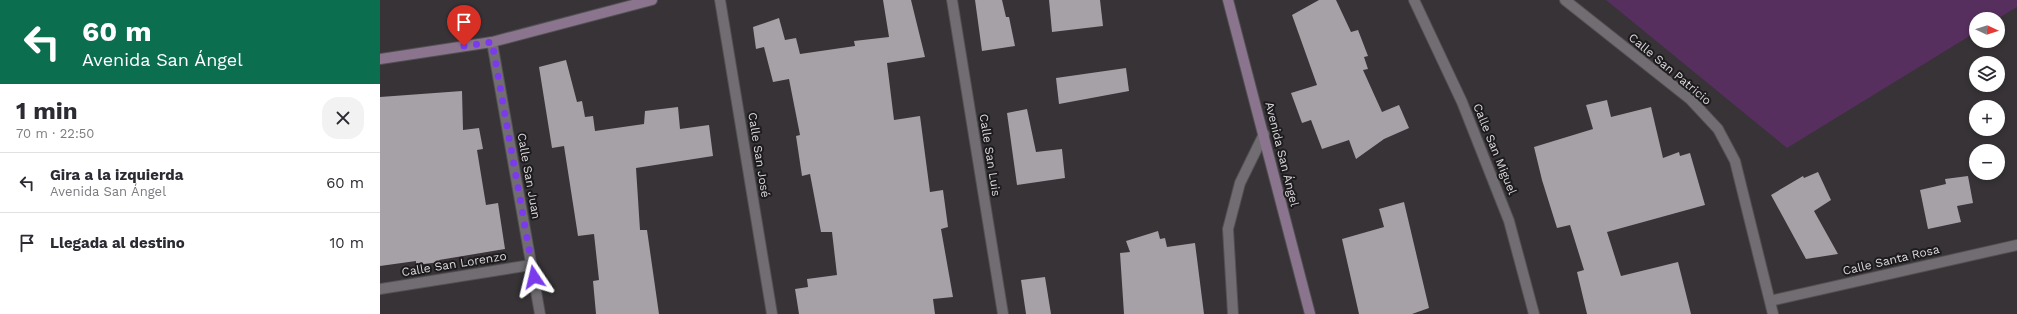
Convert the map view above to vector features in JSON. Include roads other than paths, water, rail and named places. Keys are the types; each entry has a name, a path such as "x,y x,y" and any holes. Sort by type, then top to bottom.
{"street":[{"path":"380,59 492,42 652,0"},
{"name":"Calle San José","path":"720,0 772,314"},
{"name":"Calle San Luis","path":"952,0 1003,314"},
{"name":"Avenida San Ángel","path":"1228,0 1310,314"},
{"name":"Calle San Miguel","path":"1414,0 1462,102 1510,221 1534,314"},
{"name":"Calle San Patricio","path":"1565,0 1690,99 1718,129 1736,161 1773,314"},
{"name":"Calle San Juan","path":"492,42 540,314"},
{"path":"1233,314 1228,229 1240,183 1264,134"},
{"name":"Calle Santa Rosa","path":"1770,301 2017,245"},
{"name":"Calle San Lorenzo","path":"380,289 531,265"}]}
